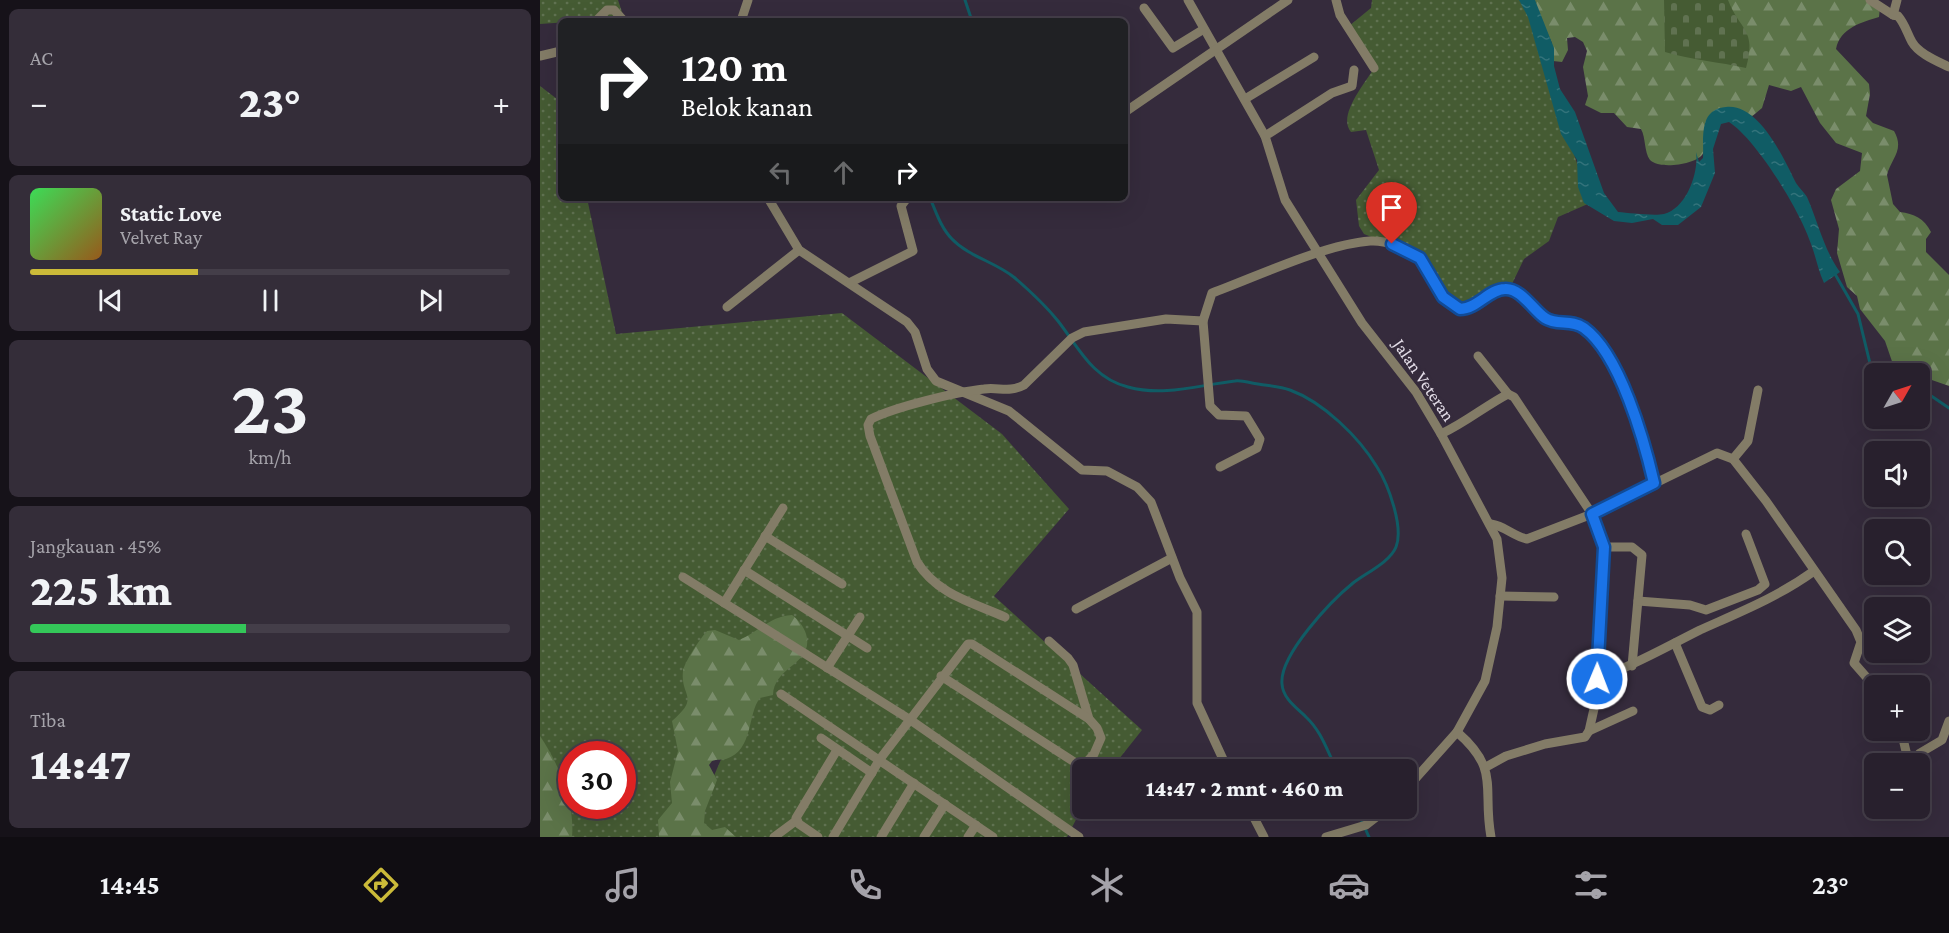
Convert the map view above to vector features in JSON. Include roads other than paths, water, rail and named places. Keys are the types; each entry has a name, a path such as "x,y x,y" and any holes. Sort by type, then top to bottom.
{"street":[{"path":"742,18 748,0"},
{"path":"1128,110 1288,0"},
{"path":"1336,0 1340,15 1374,68"},
{"path":"1870,0 1898,16 1915,46 1949,67"},
{"path":"1893,15 1898,0"},
{"name":"Jalan Veteran","path":"1192,2 1204,29 1265,136 1282,192 1362,323 1416,392 1491,524 1500,558 1500,596 1497,627 1485,681 1457,732 1417,777"},
{"path":"1144,8 1173,48 1204,29"},
{"path":"599,18 607,10 614,10 621,18"},
{"path":"540,56 558,52"},
{"path":"1245,99 1314,57"},
{"path":"1265,136 1332,93 1352,86 1354,70"},
{"path":"770,201 799,250 851,282 907,321 915,332 932,378 1009,411 1082,470 1107,471 1146,494 1152,501 1172,558 1197,612 1198,709 1223,759"},
{"path":"851,282 913,251 902,207 905,201"},
{"path":"1220,467 1257,448 1260,439 1246,416 1219,415 1210,406 1203,321 1212,293 1320,253 1369,241 1392,244 1420,258 1443,297 1460,309 1472,306 1503,288 1512,290 1545,318 1557,322 1570,321 1582,326 1599,340 1612,363 1645,440 1654,483"},
{"path":"727,307 799,250"},
{"path":"1005,617 936,586 925,574 917,562 870,436 868,425 871,419 963,392 986,388 1016,390 1072,338 1084,332 1166,319 1203,321"},
{"path":"1478,356 1508,394 1520,403 1592,514 1604,547 1596,700 1589,731 1585,737 1578,740 1545,744 1506,756 1486,767"},
{"path":"1733,459 1748,441 1758,390"},
{"path":"1441,434 1462,424 1508,394"},
{"path":"1491,524 1500,525 1517,536 1527,539 1592,514 1716,453 1733,459 1766,501 1856,630 1861,642 1854,663 1864,675"},
{"path":"724,603 783,508"},
{"path":"1638,601 1690,605 1707,609 1758,590 1764,584 1763,579 1746,534"},
{"path":"765,536 842,584"},
{"path":"1604,547 1632,547 1639,551 1642,561 1632,666"},
{"path":"1076,609 1172,558"},
{"path":"744,570 867,648"},
{"path":"1597,679 1632,666 1675,643 1782,593 1814,571"},
{"path":"682,577 909,719 1078,837"},
{"path":"1500,596 1554,597"},
{"path":"827,668 860,617"},
{"path":"1049,641 1073,665 1089,719"},
{"path":"1675,643 1702,707 1710,710 1719,705"},
{"path":"833,837 880,759 963,646 972,644 1089,719 1100,733 1100,744 1085,765 1078,766 941,676"},
{"path":"781,694 993,837"},
{"path":"1589,731 1633,711"},
{"path":"1904,741 1908,760 1913,760 1942,740 1949,721"},
{"path":"1457,732 1470,744 1486,767 1491,837"},
{"path":"821,738 872,773"},
{"path":"774,837 797,820 837,750"},
{"path":"881,837 914,783"},
{"path":"924,837 945,804"},
{"path":"1255,819 1264,837"},
{"path":"1326,837 1366,825 1374,819"},
{"path":"797,820 818,837"},
{"path":"968,837 976,825"}],"water":[{"path":"1519,0 1535,0 1554,48 1554,66 1560,89 1575,112 1604,193 1618,212 1664,214 1679,205 1693,179 1696,169 1696,152 1699,162 1703,158 1703,134 1707,119 1717,109 1738,108 1749,114 1769,134 1796,183 1807,197 1825,245 1840,272 1824,283 1806,230 1788,196 1752,144 1729,122 1721,124 1713,149 1715,173 1701,207 1678,225 1662,225 1653,219 1632,223 1614,221 1584,203 1578,187 1577,160 1561,134 1528,17"}],"waterway":[{"path":"965,0 971,18"},
{"path":"931,201 948,235 966,250 1015,278 1043,304 1087,361 1105,377 1128,387 1155,391 1238,381 1286,389 1315,403 1327,412 1350,433 1369,456 1381,474 1394,506 1398,528 1396,547 1389,558 1353,583 1308,629 1289,658 1283,672 1282,684 1285,694 1312,723 1332,759"},
{"path":"1835,274 1858,314 1870,363"},
{"path":"1930,395 1949,408"},
{"path":"1361,819 1369,837"}]}
